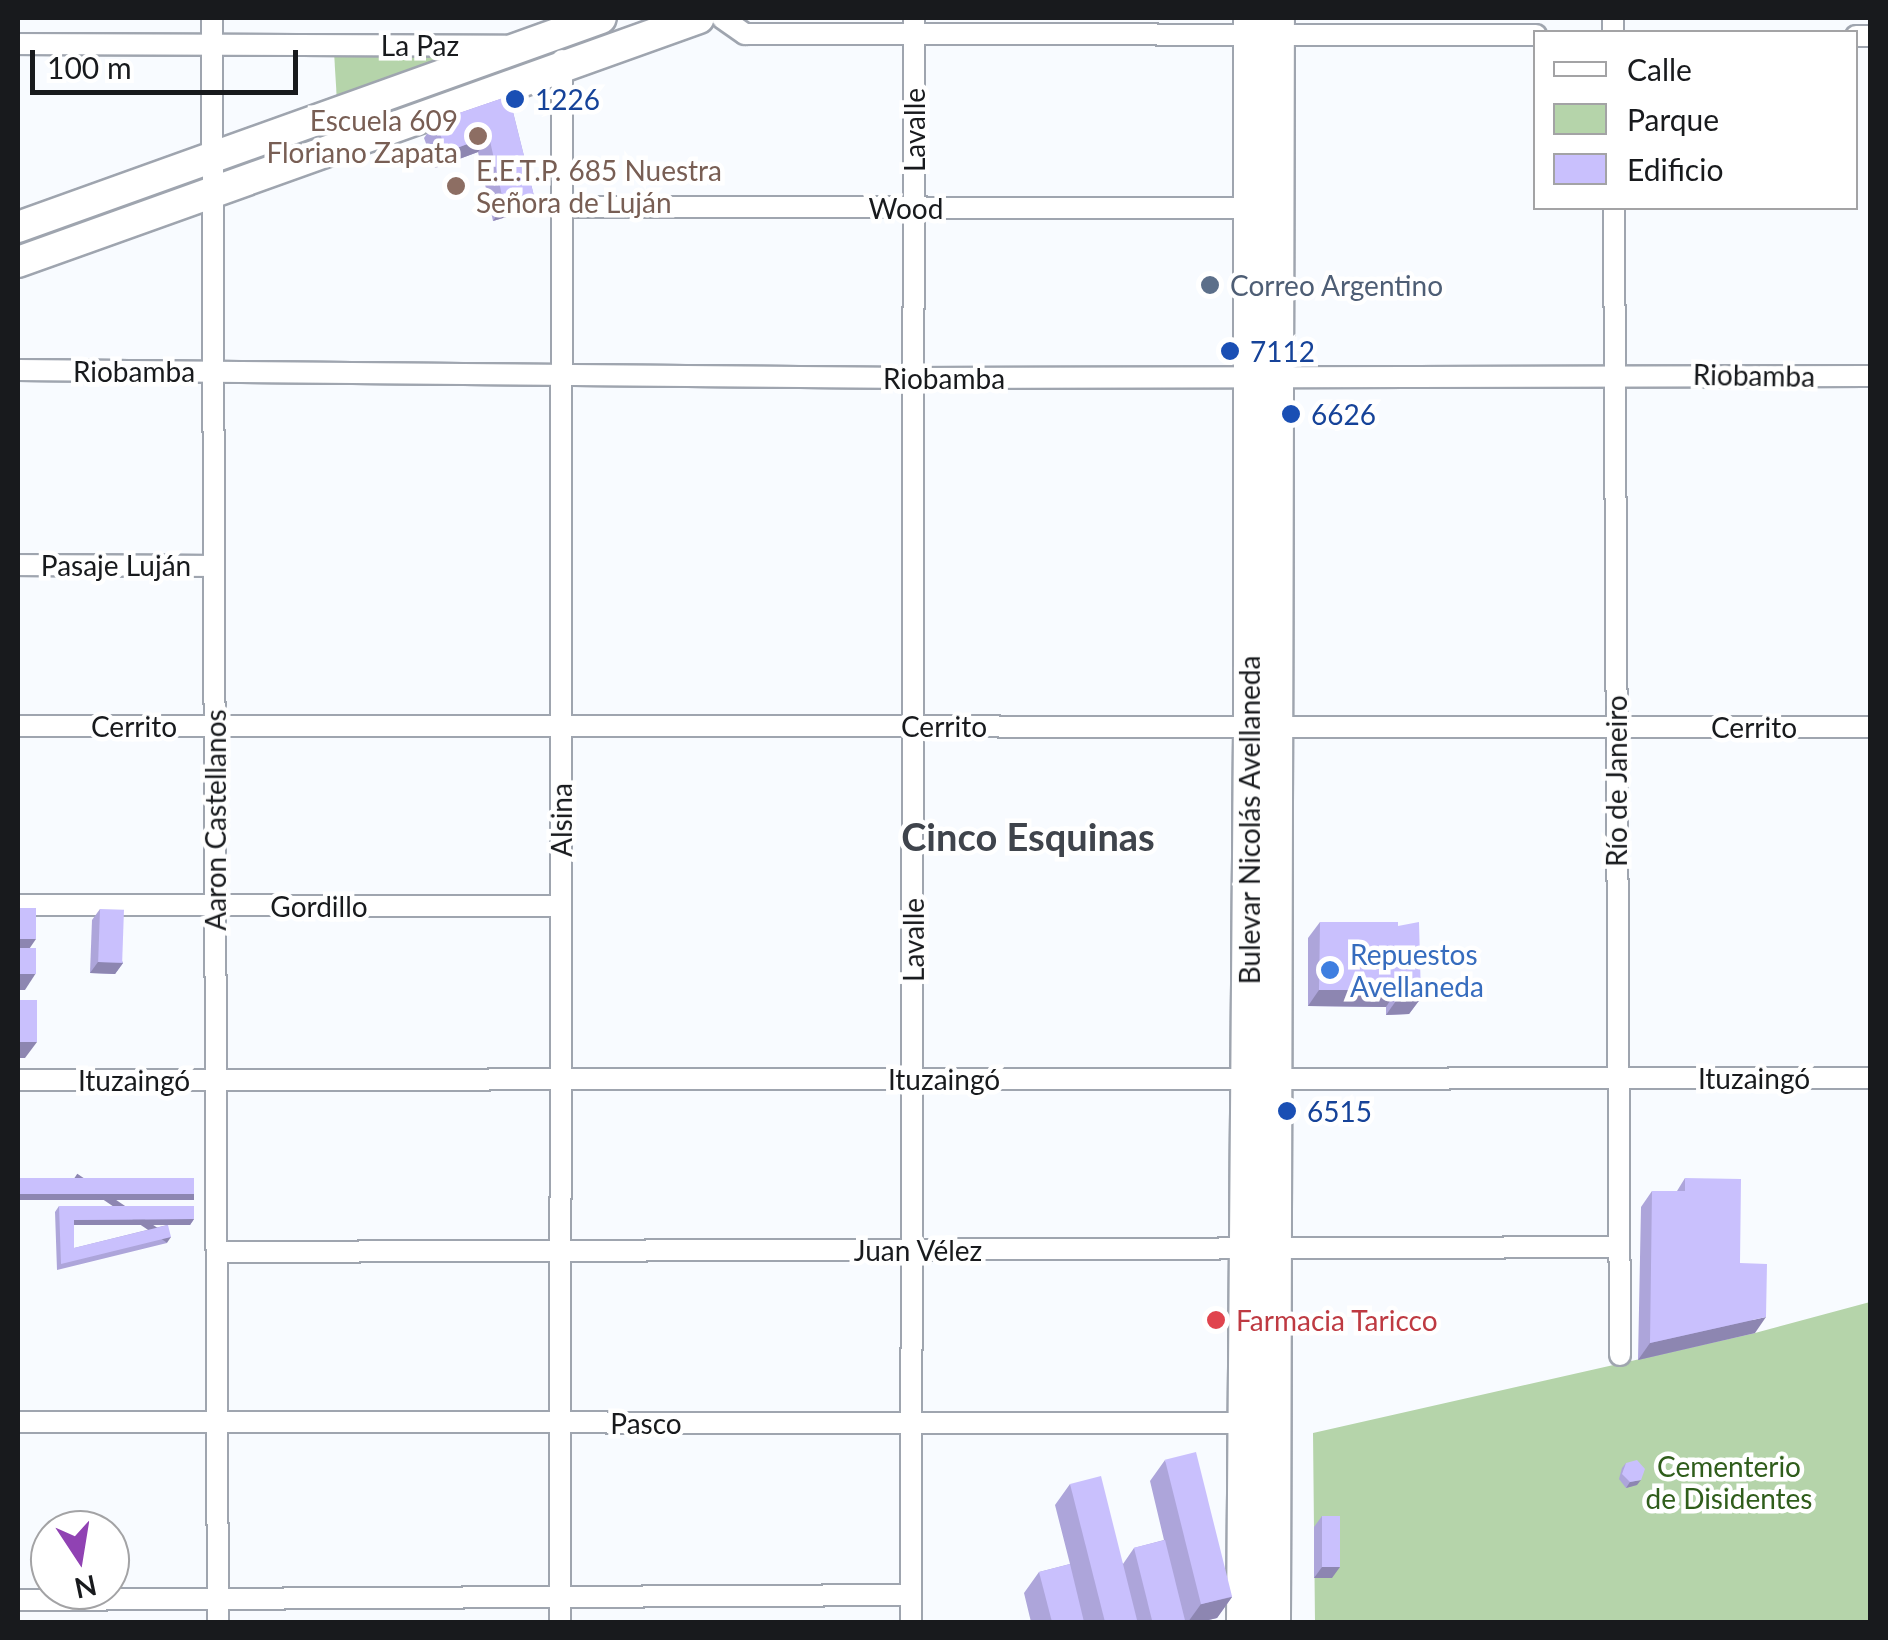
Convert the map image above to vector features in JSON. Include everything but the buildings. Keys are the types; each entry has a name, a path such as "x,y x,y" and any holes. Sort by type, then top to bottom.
{"main road":[{"path":"18,227 522,46 562,24 600,18"},
{"path":"18,262 698,18"},
{"name":"Bulevar Nicolás Avellaneda","path":"1264,26 1250,208 1264,377"},
{"name":"Bulevar Nicolás Avellaneda","path":"1243,1622 1259,1423 1264,26"},
{"name":"Bulevar Nicolás Avellaneda","path":"1259,1423 1274,1622"}],"street":[{"name":"Aaron Castellanos","path":"212,18 218,1622"},
{"path":"722,18 745,34 914,26 1264,26 1533,36"},
{"name":"Alsina","path":"560,1622 562,24"},
{"name":"Lavalle","path":"911,1622 914,26"},
{"name":"La Paz","path":"18,44 522,46"},
{"name":"Wood","path":"562,207 1250,208"},
{"name":"Río de Janeiro","path":"1614,210 1620,1355"},
{"name":"Riobamba","path":"18,370 914,378 1870,376"},
{"name":"Pasaje Luján","path":"18,565 214,566"},
{"name":"Cerrito","path":"18,726 1870,727"},
{"name":"Gordillo","path":"18,906 561,906"},
{"name":"Ituzaingó","path":"18,1080 1870,1078"},
{"name":"Juan Vélez","path":"217,1252 1618,1247"},
{"name":"Pasco","path":"18,1422 1259,1423"},
{"path":"18,1600 560,1600 911,1595"}],"green space":[{"path":"334,52 469,53 337,102"},
{"name":"Cementerio de Disidentes","path":"1870,1302 1870,1622 1315,1622 1313,1433 1755,1333"}],"place":[{"name":"1226","path":"515,99"},
{"name":"Escuela 609 Floriano Zapata","path":"478,136"},
{"name":"E.E.T.P. 685 Nuestra Señora de Luján","path":"456,186"},
{"name":"Correo Argentino","path":"1210,285"},
{"name":"7112","path":"1230,351"},
{"name":"6626","path":"1291,414"},
{"name":"Repuestos Avellaneda","path":"1330,970"},
{"name":"6515","path":"1287,1111"},
{"name":"Farmacia Taricco","path":"1216,1320"}],"district":[{"name":"Cinco Esquinas","path":"1028,837"}]}
